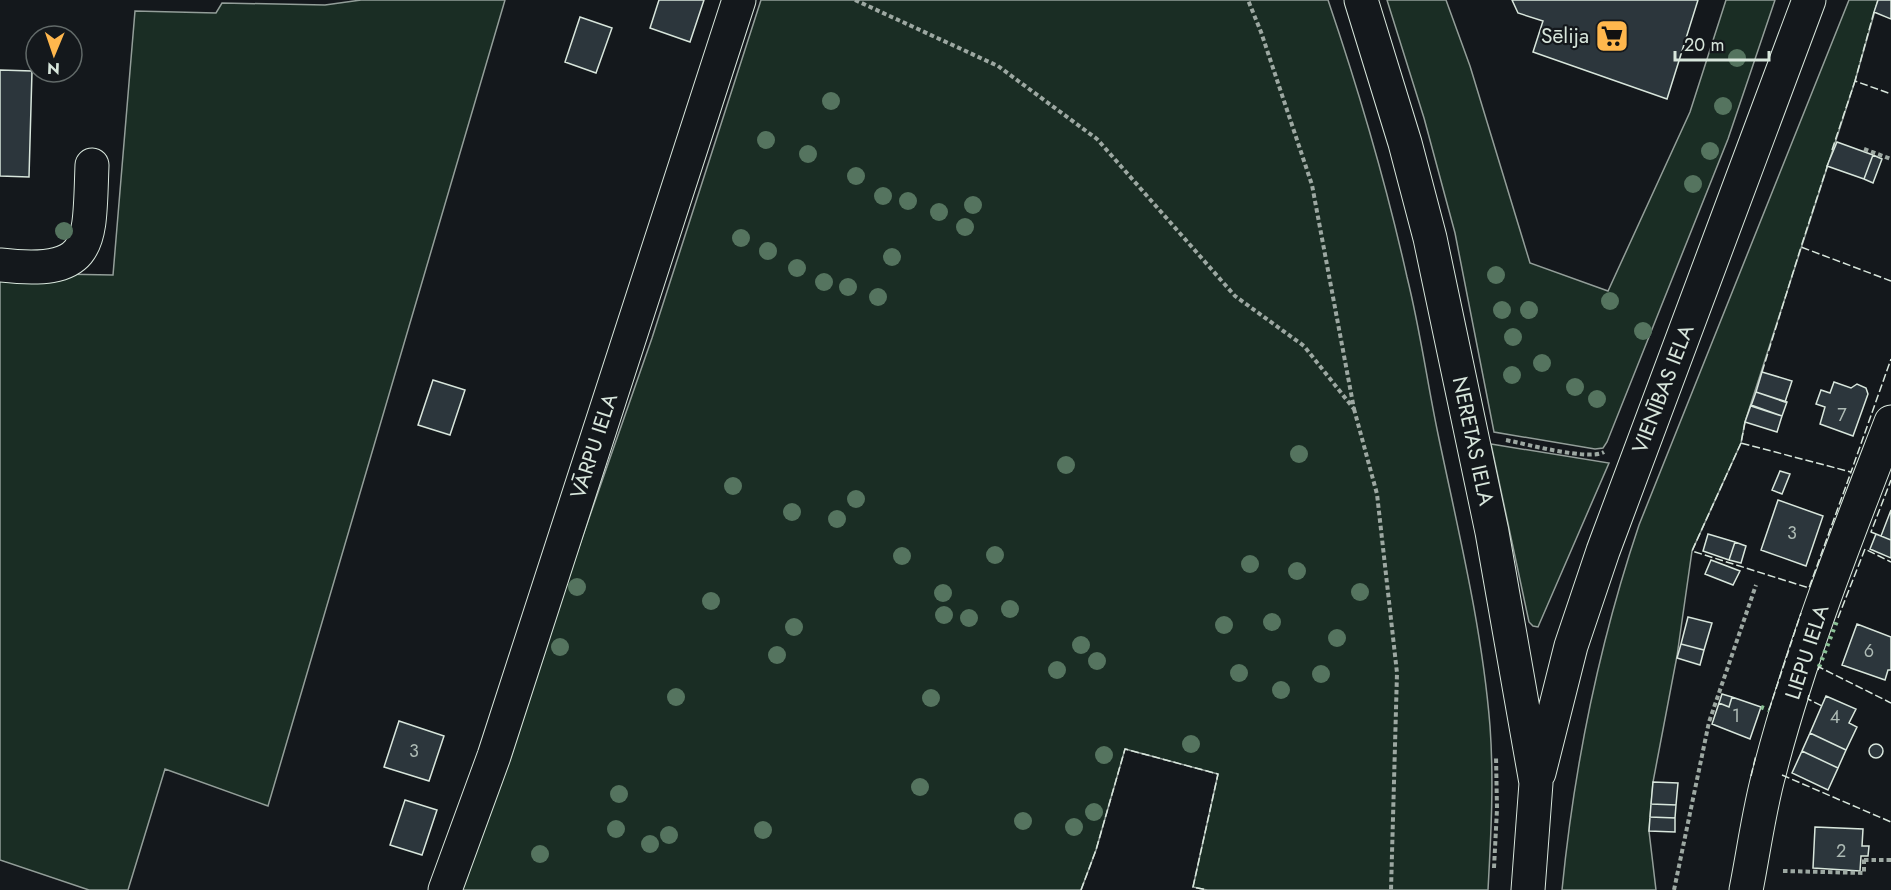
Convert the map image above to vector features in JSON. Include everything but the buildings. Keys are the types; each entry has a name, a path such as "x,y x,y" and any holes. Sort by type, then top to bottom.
{"main road":[{"name":"VĀRPU IELA","path":"445,890 494,756 739,0"},
{"name":"NERETAS IELA","path":"1361,0 1405,143 1430,238 1492,532 1536,783 1528,890"},
{"name":"VIENĪBAS IELA","path":"1536,783 1571,646 1603,551 1809,0"},
{"path":"0,265 49,266 65,262 75,256 83,247 90,225 92,165"},
{"name":"LIEPU IELA","path":"1748,880 1769,771 1811,636 1891,422"}],"path":[{"path":"855,0 998,66 1097,139 1235,296 1304,346 1354,409"},
{"path":"1248,0 1261,32 1312,185 1354,409 1377,494 1397,673 1391,890"},
{"path":"1864,149 1891,159"},
{"path":"1472,440 1490,437 1597,456 1605,451"},
{"path":"1674,890 1708,722 1756,585"},
{"path":"1748,880 1864,873 1864,858 1891,860"}],"green space":[{"path":"361,0 505,0 268,806 165,769 128,890 89,890 0,860 0,273 113,275 135,11 216,13 222,3 325,5"},
{"path":"761,0 1328,0 1371,137 1399,242 1416,316 1475,615 1486,689 1492,767 1488,890 1207,890 1193,887 1218,774 1125,749 1096,850 1081,890 459,890 652,338"},
{"path":"1387,0 1446,0 1470,66 1530,263 1608,291 1690,112 1726,0 1775,0 1728,139 1603,448 1595,449 1494,432 1455,233 1424,118"},
{"path":"1849,0 1878,0 1855,81 1745,422 1741,443 1692,551 1677,656 1653,782 1649,831 1656,890 1562,890 1581,751 1590,705 1612,614 1639,525"},
{"path":"1491,444 1609,463 1538,627 1529,622"}],"hedge":[{"path":"1819,667 1838,618"},
{"path":"1761,707 1769,710"}],"fence":[{"path":"1874,12 1855,81 1891,94"},
{"path":"1832,150 1855,81"},
{"path":"1828,164 1801,247 1891,281"},
{"path":"1762,372 1801,247"},
{"path":"1745,422 1741,443 1851,472 1891,359"},
{"path":"1741,443 1692,551 1809,588 1851,472"},
{"path":"1876,534 1871,532 1891,480"},
{"path":"1838,618 1865,549 1891,562"},
{"path":"1769,710 1801,613"},
{"path":"1818,670 1819,667 1891,703"},
{"path":"1809,695 1808,699 1822,706"},
{"path":"1081,890 1096,850 1125,749 1218,774 1193,887 1207,890"},
{"path":"1751,776 1756,755"},
{"path":"1782,775 1891,822"}],"place":[{"name":"Sēlija","path":"1612,36"}]}
